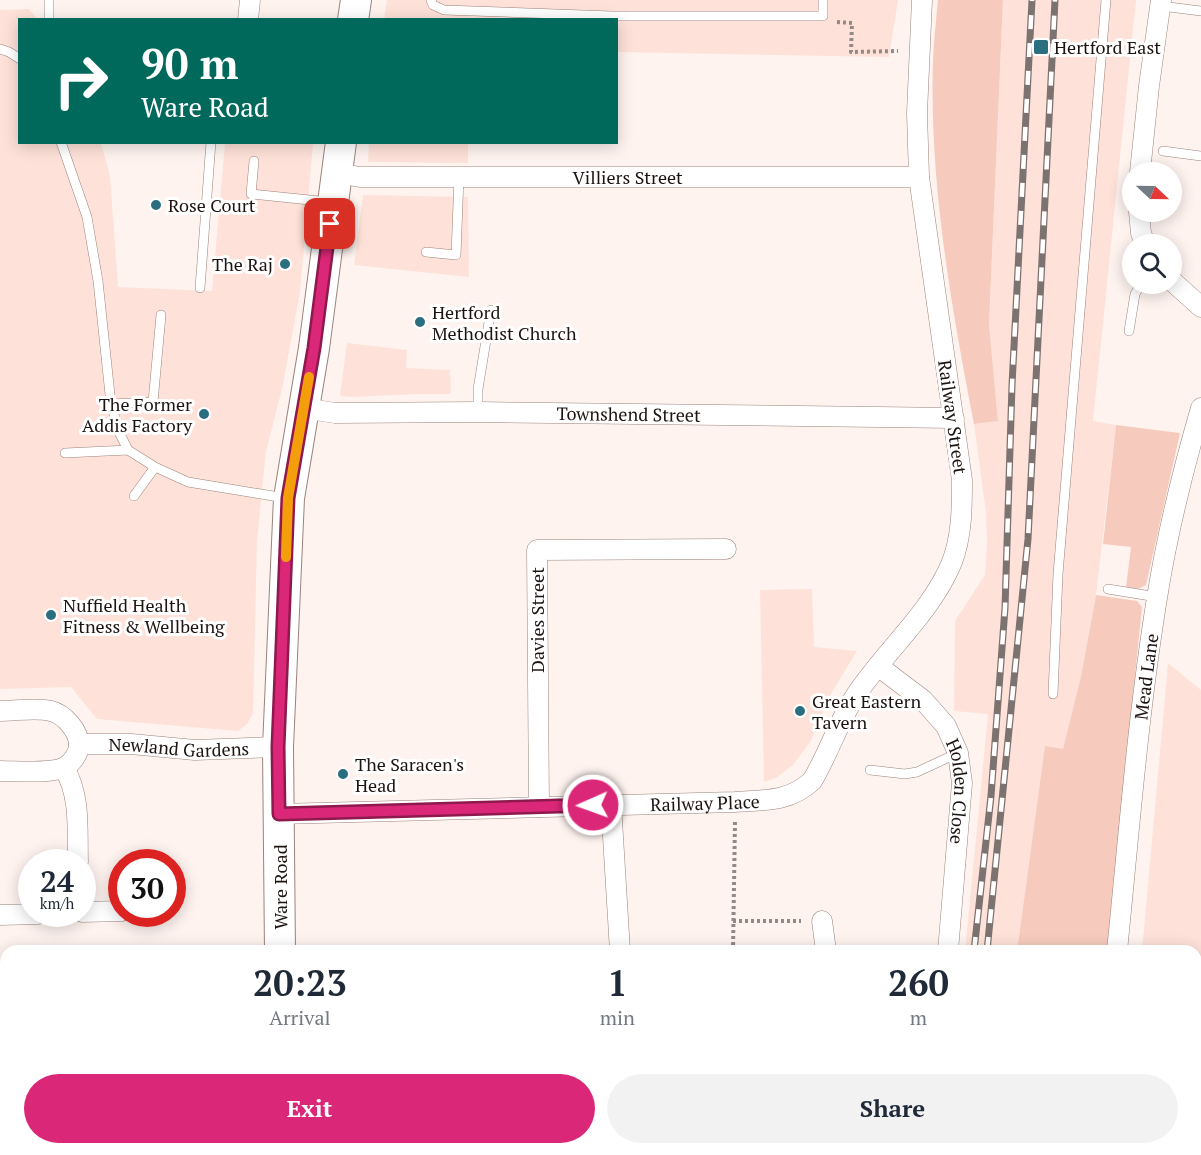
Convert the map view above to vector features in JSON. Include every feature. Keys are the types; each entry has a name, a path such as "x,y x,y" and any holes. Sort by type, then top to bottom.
{"main road":[{"path":"354,18 356,0"},
{"name":"Ware Road","path":"280,945 278,747 288,498 314,348 340,144"}],"street":[{"path":"248,18 250,0"},
{"name":"Railway Street","path":"803,789 812,781 822,764 855,697 942,583 952,559 963,507 954,418 920,177 916,113 922,0"},
{"path":"1141,162 1161,3"},
{"name":"Villiers Street","path":"336,173 360,177 920,177"},
{"path":"1182,290 1201,308"},
{"name":"Townshend Street","path":"303,408 335,413 478,412 954,418"},
{"name":"Mead Lane","path":"1118,945 1145,680 1157,597 1173,512 1201,408"},
{"name":"Davies Street","path":"539,807 537,550 726,549"},
{"name":"Holden Close","path":"878,666 923,700 946,726 958,753 962,783 948,945"},
{"path":"0,711 51,710 64,716 80,744 76,757 64,768 0,771"},
{"name":"Newland Gardens","path":"80,744 131,744 195,750 278,747"},
{"path":"64,768 76,798 78,849"},
{"name":"Railway Place","path":"279,814 735,802 788,797 803,789"},
{"path":"611,804 620,945"},
{"path":"0,915 18,915"},
{"path":"822,921 825,945"}],"lane":[{"path":"49,0 50,18"},
{"path":"430,0 433,5 444,10 612,16 823,16 823,0"},
{"path":"492,0 492,11"},
{"path":"1053,694 1058,574 1106,0"},
{"path":"1161,3 1201,11"},
{"path":"0,49 18,58"},
{"path":"62,144 87,217 102,309 111,404 119,432 128,450 155,467 188,482 288,498"},
{"path":"200,288 211,144"},
{"path":"1163,151 1201,156"},
{"path":"254,161 251,194 333,202"},
{"path":"426,252 456,255 459,177"},
{"path":"1130,331 1135,294"},
{"path":"478,412 478,388 491,310"},
{"path":"111,404 153,402 160,315"},
{"path":"66,453 128,450"},
{"path":"134,496 155,467"},
{"path":"1108,589 1157,597"},
{"path":"870,770 911,773 958,753"}],"path":[{"path":"823,16 834,22 852,23 851,52 919,50"},
{"path":"733,945 735,802"},
{"path":"733,921 822,921"}],"shaded area":[{"path":"387,0 898,0 889,57 618,52 618,18 384,18"},
{"path":"938,0 1003,0 989,324 998,421 974,424 943,243 934,152 933,60"},
{"path":"1003,0 1136,0 1093,421 1116,425 1096,595 1081,676 1063,750 1045,747 1018,945 966,945 988,714 954,711 955,621 985,575 986,512 974,424 998,421 989,324"},
{"path":"29,9 36,18 18,18 18,144 101,144 110,176 118,287 212,291 225,144 313,144 300,292 282,389 266,451 257,541 253,713 247,724 238,731 97,719 71,687 0,689 0,10"},
{"path":"369,144 468,144 468,163 368,162"},
{"path":"363,195 468,197 469,277 354,265"},
{"path":"347,343 407,350 406,368 450,370 451,394 340,396"},
{"path":"1116,425 1180,433 1146,585 1138,589 1126,587 1131,547 1103,544"},
{"path":"812,589 814,647 857,651 829,697 811,741 793,765 776,778 764,782 760,590"},
{"path":"1096,595 1137,601 1142,607 1108,945 1018,945 1045,746 1063,749 1081,676"},
{"path":"1168,663 1201,690 1201,945 1143,945"}],"railway":[{"path":"975,945 991,796 1005,608 1012,385 1032,0"},
{"path":"988,945 1028,539 1055,0"}],"slow traffic":[{"path":"286,557 288,498 309,377"}],"place":[{"name":"Hertford East","path":"1041,47"},
{"name":"Rose Court","path":"156,205"},
{"name":"The Raj","path":"285,264"},
{"name":"Hertford Methodist Church","path":"420,322"},
{"name":"The Former Addis Factory","path":"204,414"},
{"name":"Nuffield Health Fitness & Wellbeing","path":"51,615"},
{"name":"Great Eastern Tavern","path":"800,711"},
{"name":"The Saracen's Head","path":"343,774"}],"route":[{"path":"330,224 314,348 288,498 278,747 279,814 593,805"}]}
